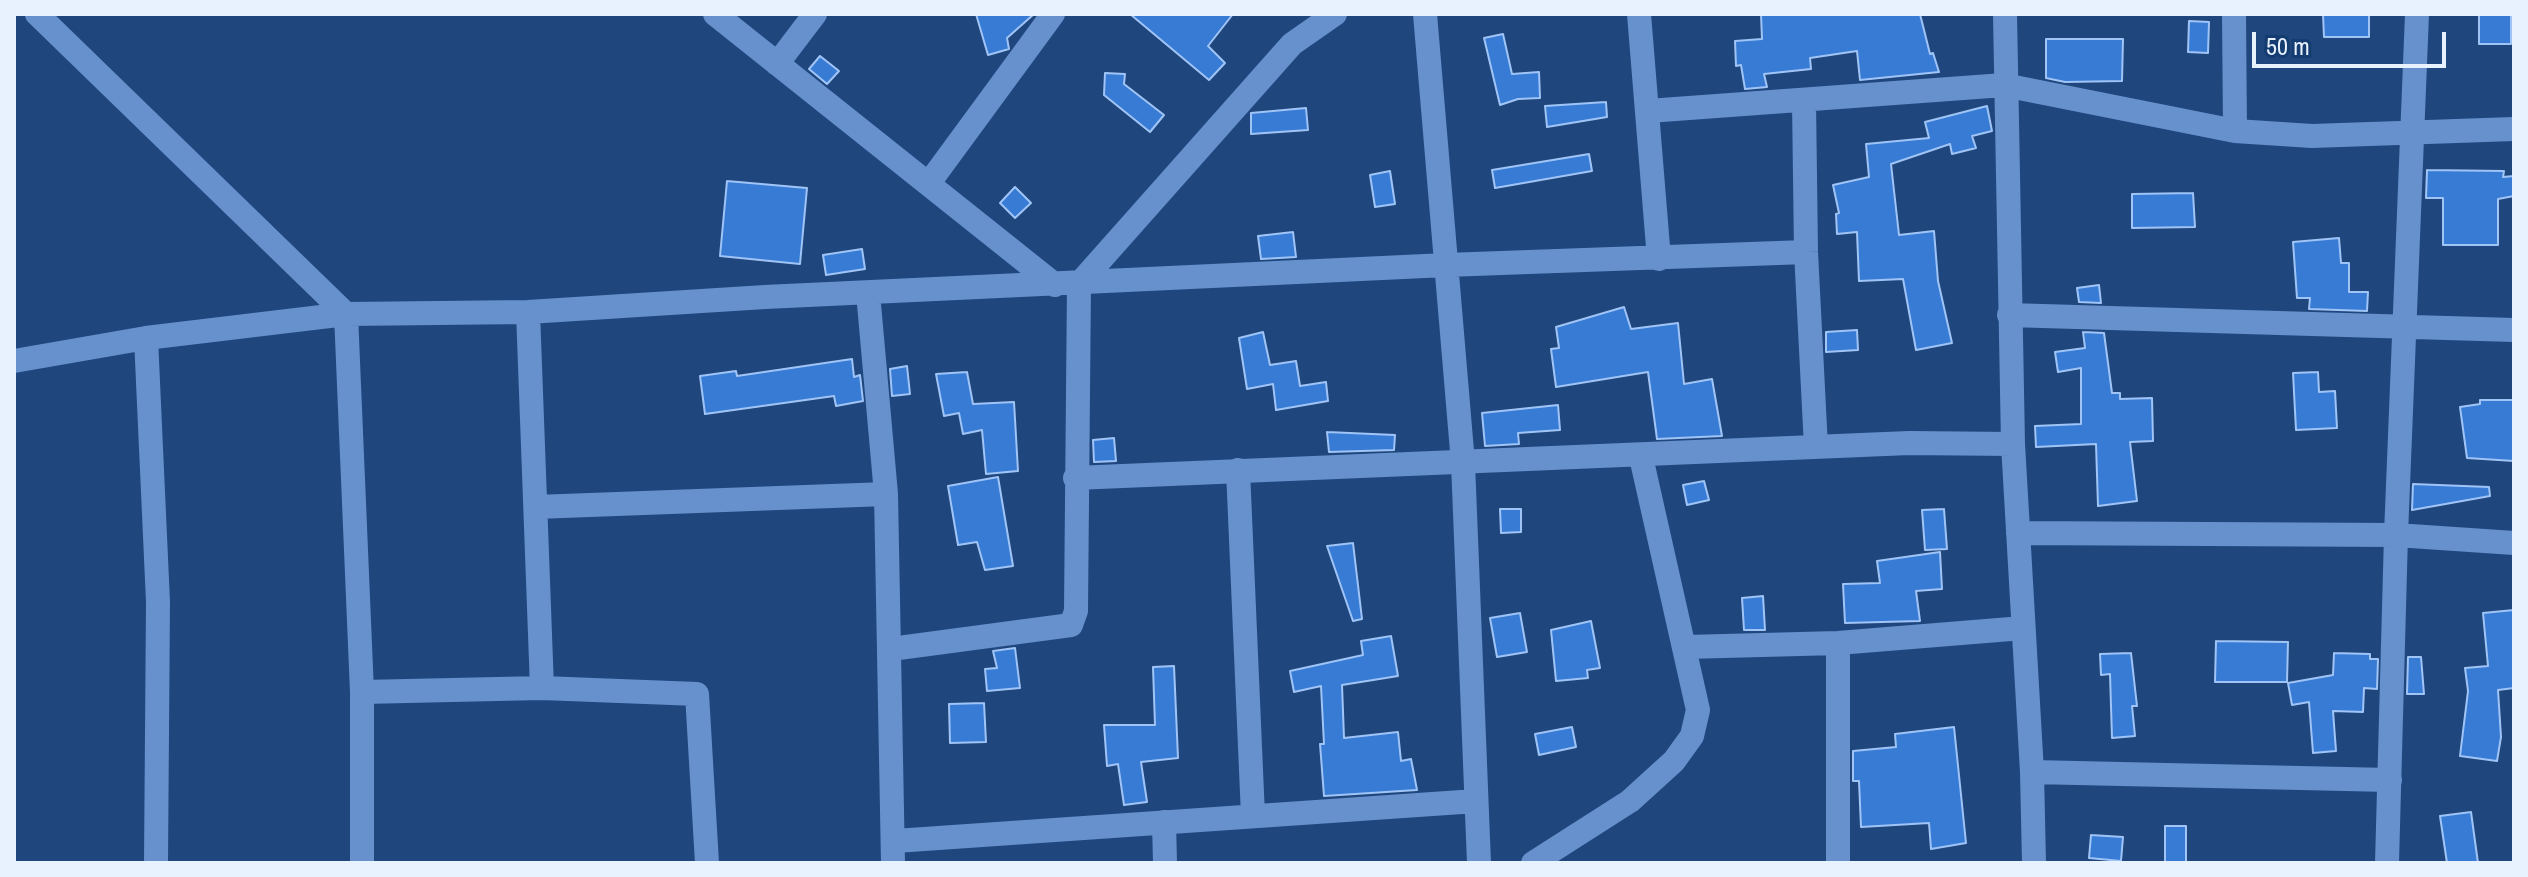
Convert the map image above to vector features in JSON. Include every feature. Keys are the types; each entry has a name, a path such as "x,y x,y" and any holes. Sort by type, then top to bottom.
{"street":[{"path":"37,14 346,314 362,692 362,863"},
{"path":"715,14 929,183 1067,284"},
{"path":"777,64 815,14"},
{"path":"929,183 1053,14"},
{"path":"891,649 1071,625 1076,611 1075,478 1067,284 1292,44 1335,14"},
{"path":"1425,14 1463,463 1479,863"},
{"path":"1639,14 1659,259"},
{"path":"2005,14 2013,444 2032,772 2034,863"},
{"path":"2234,14 2235,131"},
{"path":"2387,863 2396,535 2417,14"},
{"path":"1648,111 2004,85 2235,131 2312,136 2514,129"},
{"path":"1804,101 1806,252 1816,447"},
{"path":"14,361 146,338 346,314 528,312 1446,265 1806,252"},
{"path":"868,293 886,494 894,852 1164,822 1476,801"},
{"path":"528,312 542,688"},
{"path":"2009,315 2514,330"},
{"path":"146,338 158,602 156,863"},
{"path":"1075,478 1641,457 1816,447 2013,444"},
{"path":"1533,863 1630,801 1674,761 1692,736 1698,710 1641,457"},
{"path":"1238,470 1253,816"},
{"path":"536,507 886,494"},
{"path":"2018,533 2396,535 2514,543"},
{"path":"1686,647 1838,643 2023,628"},
{"path":"1838,643 1838,863"},
{"path":"362,692 542,688 698,695 707,863"},
{"path":"2032,772 2390,780"},
{"path":"1164,822 1165,863"}],"building":[{"path":"976,14 1034,14 1007,38 1009,49 988,55"},
{"path":"1130,14 1233,14 1208,46 1225,63 1209,80"},
{"path":"1761,14 1920,14 1930,54 1933,53 1939,72 1860,80 1857,51 1810,58 1811,69 1764,74 1767,87 1745,89 1741,65 1736,66 1735,41 1762,39"},
{"path":"2323,14 2369,14 2369,37 2324,37"},
{"path":"2479,14 2511,14 2511,44 2479,44"},
{"path":"2189,21 2209,22 2208,53 2188,52"},
{"path":"1503,34 1512,74 1539,72 1540,98 1518,99 1500,105 1484,38"},
{"path":"2046,39 2123,39 2122,81 2065,82 2046,78"},
{"path":"820,56 839,71 827,84 809,69"},
{"path":"1105,73 1125,74 1124,84 1164,115 1150,132 1104,95"},
{"path":"1606,102 1607,117 1547,127 1545,106"},
{"path":"1987,106 1992,131 1972,136 1976,148 1952,154 1950,144 1891,164 1899,235 1934,231 1938,281 1952,343 1916,350 1903,279 1859,281 1857,232 1837,234 1836,214 1839,213 1833,185 1869,177 1866,144 1929,138 1925,122"},
{"path":"1306,108 1308,130 1251,134 1251,113"},
{"path":"1589,154 1592,171 1495,188 1492,170"},
{"path":"2427,170 2504,171 2503,177 2514,176 2514,196 2498,199 2498,245 2443,245 2443,198 2426,198"},
{"path":"1390,171 1395,204 1375,207 1370,175"},
{"path":"727,181 807,188 800,264 720,256"},
{"path":"1015,187 1031,203 1015,218 1000,203"},
{"path":"2193,193 2195,227 2132,228 2132,194"},
{"path":"1293,232 1296,257 1261,259 1258,236"},
{"path":"2339,238 2341,263 2349,263 2349,292 2368,292 2367,311 2309,309 2310,298 2297,298 2293,242"},
{"path":"862,249 865,269 826,275 823,255"},
{"path":"2099,285 2101,303 2079,302 2077,288"},
{"path":"1624,307 1631,329 1678,323 1684,384 1712,379 1722,436 1657,439 1648,372 1556,387 1551,349 1559,348 1556,327"},
{"path":"1857,330 1858,350 1826,352 1826,332"},
{"path":"1263,332 1270,365 1296,361 1300,386 1326,382 1328,401 1276,410 1273,384 1247,389 1239,338"},
{"path":"2083,332 2104,333 2112,393 2120,393 2120,399 2152,398 2153,441 2130,442 2137,501 2098,506 2096,444 2036,447 2035,426 2081,424 2081,368 2058,372 2055,352 2085,348"},
{"path":"852,359 854,377 860,375 863,401 836,406 834,396 705,414 700,376 736,371 737,376"},
{"path":"907,366 910,394 892,396 890,369"},
{"path":"967,372 973,404 1014,402 1018,471 986,474 982,430 963,434 959,413 944,416 936,374"},
{"path":"2318,372 2319,392 2335,391 2337,428 2296,430 2293,373"},
{"path":"2480,400 2514,400 2514,461 2467,458 2460,407 2480,404"},
{"path":"1558,405 1560,430 1518,433 1519,444 1485,446 1482,413"},
{"path":"1327,432 1395,435 1394,450 1329,452"},
{"path":"1114,438 1116,461 1094,462 1093,440"},
{"path":"998,477 1013,566 985,570 977,542 958,545 948,486"},
{"path":"1704,481 1709,500 1687,505 1683,485"},
{"path":"2413,484 2489,487 2490,496 2412,510"},
{"path":"1500,509 1521,509 1521,532 1501,533"},
{"path":"1944,509 1947,549 1925,550 1922,510"},
{"path":"1353,543 1362,619 1353,621 1327,546"},
{"path":"1940,552 1942,589 1916,591 1920,621 1845,623 1843,584 1880,583 1877,561"},
{"path":"1763,596 1765,630 1744,630 1742,598"},
{"path":"2514,610 2514,688 2498,690 2501,737 2497,761 2460,756 2468,691 2465,668 2488,666 2483,613"},
{"path":"1520,613 1527,652 1497,657 1490,618"},
{"path":"1591,621 1600,668 1587,670 1588,678 1556,681 1551,630"},
{"path":"1391,636 1398,676 1342,685 1344,738 1398,732 1401,761 1411,759 1417,790 1324,796 1320,744 1324,744 1321,686 1294,692 1290,671 1363,655 1361,641"},
{"path":"2216,641 2288,642 2287,682 2215,682"},
{"path":"1015,648 1020,688 987,691 985,669 997,668 993,651"},
{"path":"2131,653 2137,706 2132,706 2135,736 2112,738 2110,674 2101,675 2100,654"},
{"path":"2334,653 2370,654 2370,659 2378,659 2377,689 2364,688 2363,712 2333,711 2336,751 2313,753 2309,702 2292,705 2288,683 2333,675"},
{"path":"2408,657 2421,657 2424,694 2407,694"},
{"path":"1174,666 1178,758 1141,762 1147,802 1124,805 1118,764 1107,766 1104,725 1155,725 1153,667"},
{"path":"984,703 986,742 950,743 949,704"},
{"path":"1572,727 1576,747 1539,755 1535,734"},
{"path":"1954,727 1966,843 1931,849 1929,823 1861,827 1859,781 1853,781 1853,751 1896,747 1895,734"},
{"path":"2471,812 2478,863 2447,863 2440,816"},
{"path":"2165,826 2186,826 2186,863 2165,863"},
{"path":"2091,835 2123,837 2121,861 2089,858"}]}
